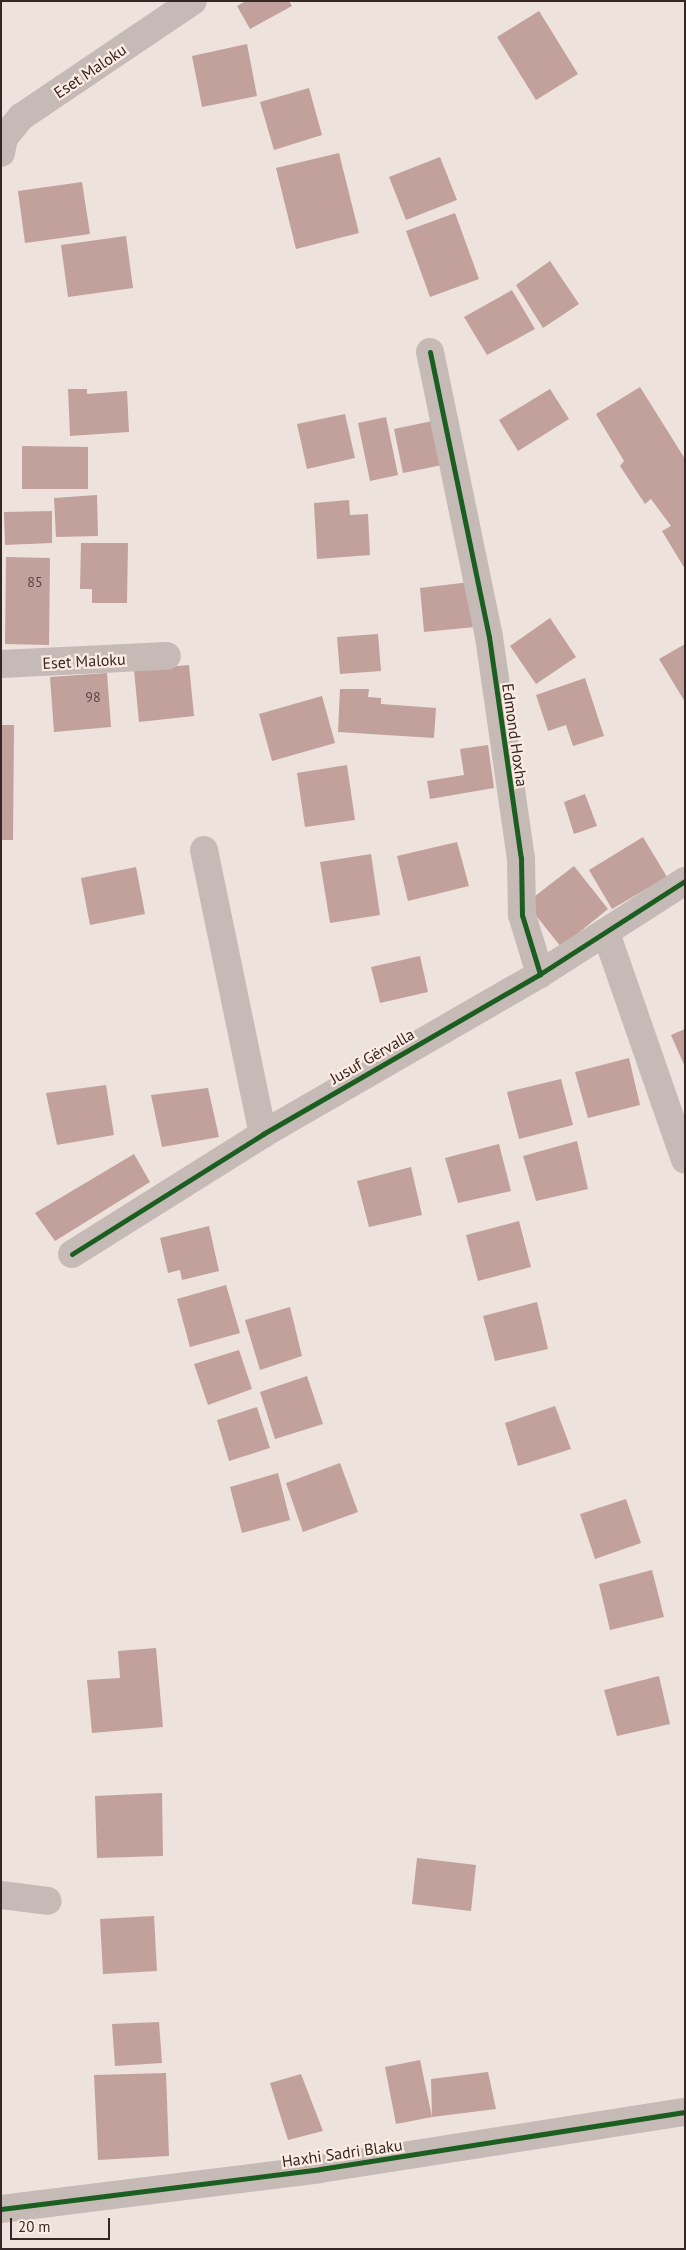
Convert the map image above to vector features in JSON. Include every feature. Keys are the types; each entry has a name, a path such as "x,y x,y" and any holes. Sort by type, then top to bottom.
{"street":[{"name":"Eset Maloku","path":"1,153 4,138 21,117 194,1"},
{"name":"Edmond Hoxha","path":"430,352 489,637 521,858 522,915 540,974"},
{"name":"Eset Maloku","path":"1,664 167,656"},
{"path":"204,850 263,1134"},
{"name":"Jusuf Gërvalla","path":"72,1254 263,1134 540,974 685,881"},
{"path":"606,933 685,1160"},
{"path":"1,1896 48,1901"},
{"name":"Haxhi Sadri Blaku","path":"1,2209 320,2169 685,2112"}],"building":[{"path":"246,1 289,1 292,6 250,29 237,6"},
{"path":"539,11 578,74 536,100 497,37"},
{"path":"247,44 257,96 202,107 192,56"},
{"path":"309,88 322,135 274,150 260,102"},
{"path":"339,153 359,233 296,249 276,168"},
{"path":"440,157 457,200 406,220 389,177"},
{"path":"82,182 90,234 25,243 18,191"},
{"path":"455,213 479,279 430,297 406,231"},
{"path":"126,236 133,288 68,297 61,245"},
{"path":"550,261 579,304 543,328 516,285"},
{"path":"512,290 535,329 487,355 464,317"},
{"path":"640,387 685,459 685,569 662,531 671,526 651,499 645,504 620,466 624,461 596,414"},
{"path":"68,389 87,389 87,394 127,391 129,432 70,436"},
{"path":"550,389 569,419 518,451 499,420"},
{"path":"345,414 355,458 307,469 297,424"},
{"path":"386,417 398,475 370,481 358,423"},
{"path":"442,419 452,463 403,473 394,429"},
{"path":"22,446 88,447 88,489 22,489"},
{"path":"97,495 98,536 56,537 54,498"},
{"path":"349,500 350,515 368,514 370,555 317,559 314,503"},
{"path":"52,511 52,543 5,545 4,512"},
{"path":"81,543 128,543 127,603 92,603 92,589 80,589"},
{"path":"6,557 50,558 49,645 5,644"},
{"path":"470,582 475,627 424,632 420,588"},
{"path":"550,618 576,657 536,684 510,646"},
{"path":"378,634 381,671 340,674 337,637"},
{"path":"685,644 685,702 659,659"},
{"path":"189,665 194,716 139,722 134,670"},
{"path":"107,673 111,727 54,732 50,677"},
{"path":"585,678 604,736 573,746 566,725 548,731 536,695"},
{"path":"340,689 369,689 368,697 381,698 381,704 436,708 434,738 338,732"},
{"path":"322,696 335,743 272,761 259,714"},
{"path":"1,725 14,725 13,840 1,840"},
{"path":"488,745 494,788 430,799 427,781 464,775 460,749"},
{"path":"347,765 355,820 305,827 297,773"},
{"path":"585,794 597,826 574,834 564,802"},
{"path":"643,837 667,877 612,909 589,870"},
{"path":"457,842 469,886 408,901 397,856"},
{"path":"371,854 380,915 330,923 320,862"},
{"path":"574,866 608,909 561,947 526,903"},
{"path":"136,867 145,914 90,925 81,878"},
{"path":"420,956 428,992 380,1003 371,967"},
{"path":"685,1029 685,1067 671,1035"},
{"path":"629,1058 640,1105 588,1118 575,1072"},
{"path":"561,1079 573,1125 519,1139 507,1092"},
{"path":"106,1085 114,1135 57,1145 46,1093"},
{"path":"208,1088 219,1137 162,1147 151,1095"},
{"path":"577,1141 588,1189 536,1201 523,1156"},
{"path":"499,1144 511,1191 458,1203 445,1158"},
{"path":"134,1154 150,1182 55,1241 35,1213"},
{"path":"411,1167 422,1215 369,1227 357,1181"},
{"path":"519,1221 531,1267 478,1281 466,1235"},
{"path":"209,1226 219,1271 182,1280 180,1270 168,1273 160,1238"},
{"path":"226,1285 240,1333 190,1347 177,1299"},
{"path":"537,1302 548,1349 495,1361 483,1316"},
{"path":"290,1307 302,1356 260,1370 245,1320"},
{"path":"239,1350 252,1389 208,1405 194,1364"},
{"path":"307,1376 323,1424 275,1439 260,1392"},
{"path":"555,1406 571,1449 518,1466 505,1423"},
{"path":"257,1407 270,1448 229,1461 217,1420"},
{"path":"340,1463 358,1512 303,1532 286,1483"},
{"path":"278,1473 290,1520 242,1533 230,1487"},
{"path":"626,1499 641,1543 595,1559 580,1514"},
{"path":"652,1570 664,1617 610,1630 599,1584"},
{"path":"156,1648 163,1727 92,1733 87,1680 120,1678 118,1651"},
{"path":"659,1676 670,1724 617,1736 604,1690"},
{"path":"162,1793 163,1856 97,1858 95,1796"},
{"path":"417,1858 476,1865 471,1911 412,1904"},
{"path":"154,1916 157,1971 103,1974 100,1919"},
{"path":"159,2022 162,2063 115,2066 112,2024"},
{"path":"420,2060 432,2117 396,2124 385,2067"},
{"path":"488,2072 496,2109 432,2117 431,2079"},
{"path":"166,2073 169,2156 98,2160 94,2075"},
{"path":"301,2074 323,2131 288,2140 270,2083"}],"cycle path":[{"path":"430,352 489,637 521,858 522,915 540,974"},
{"path":"72,1254 263,1134 540,974 685,881"},
{"path":"1,2209 320,2169 685,2112"}]}
